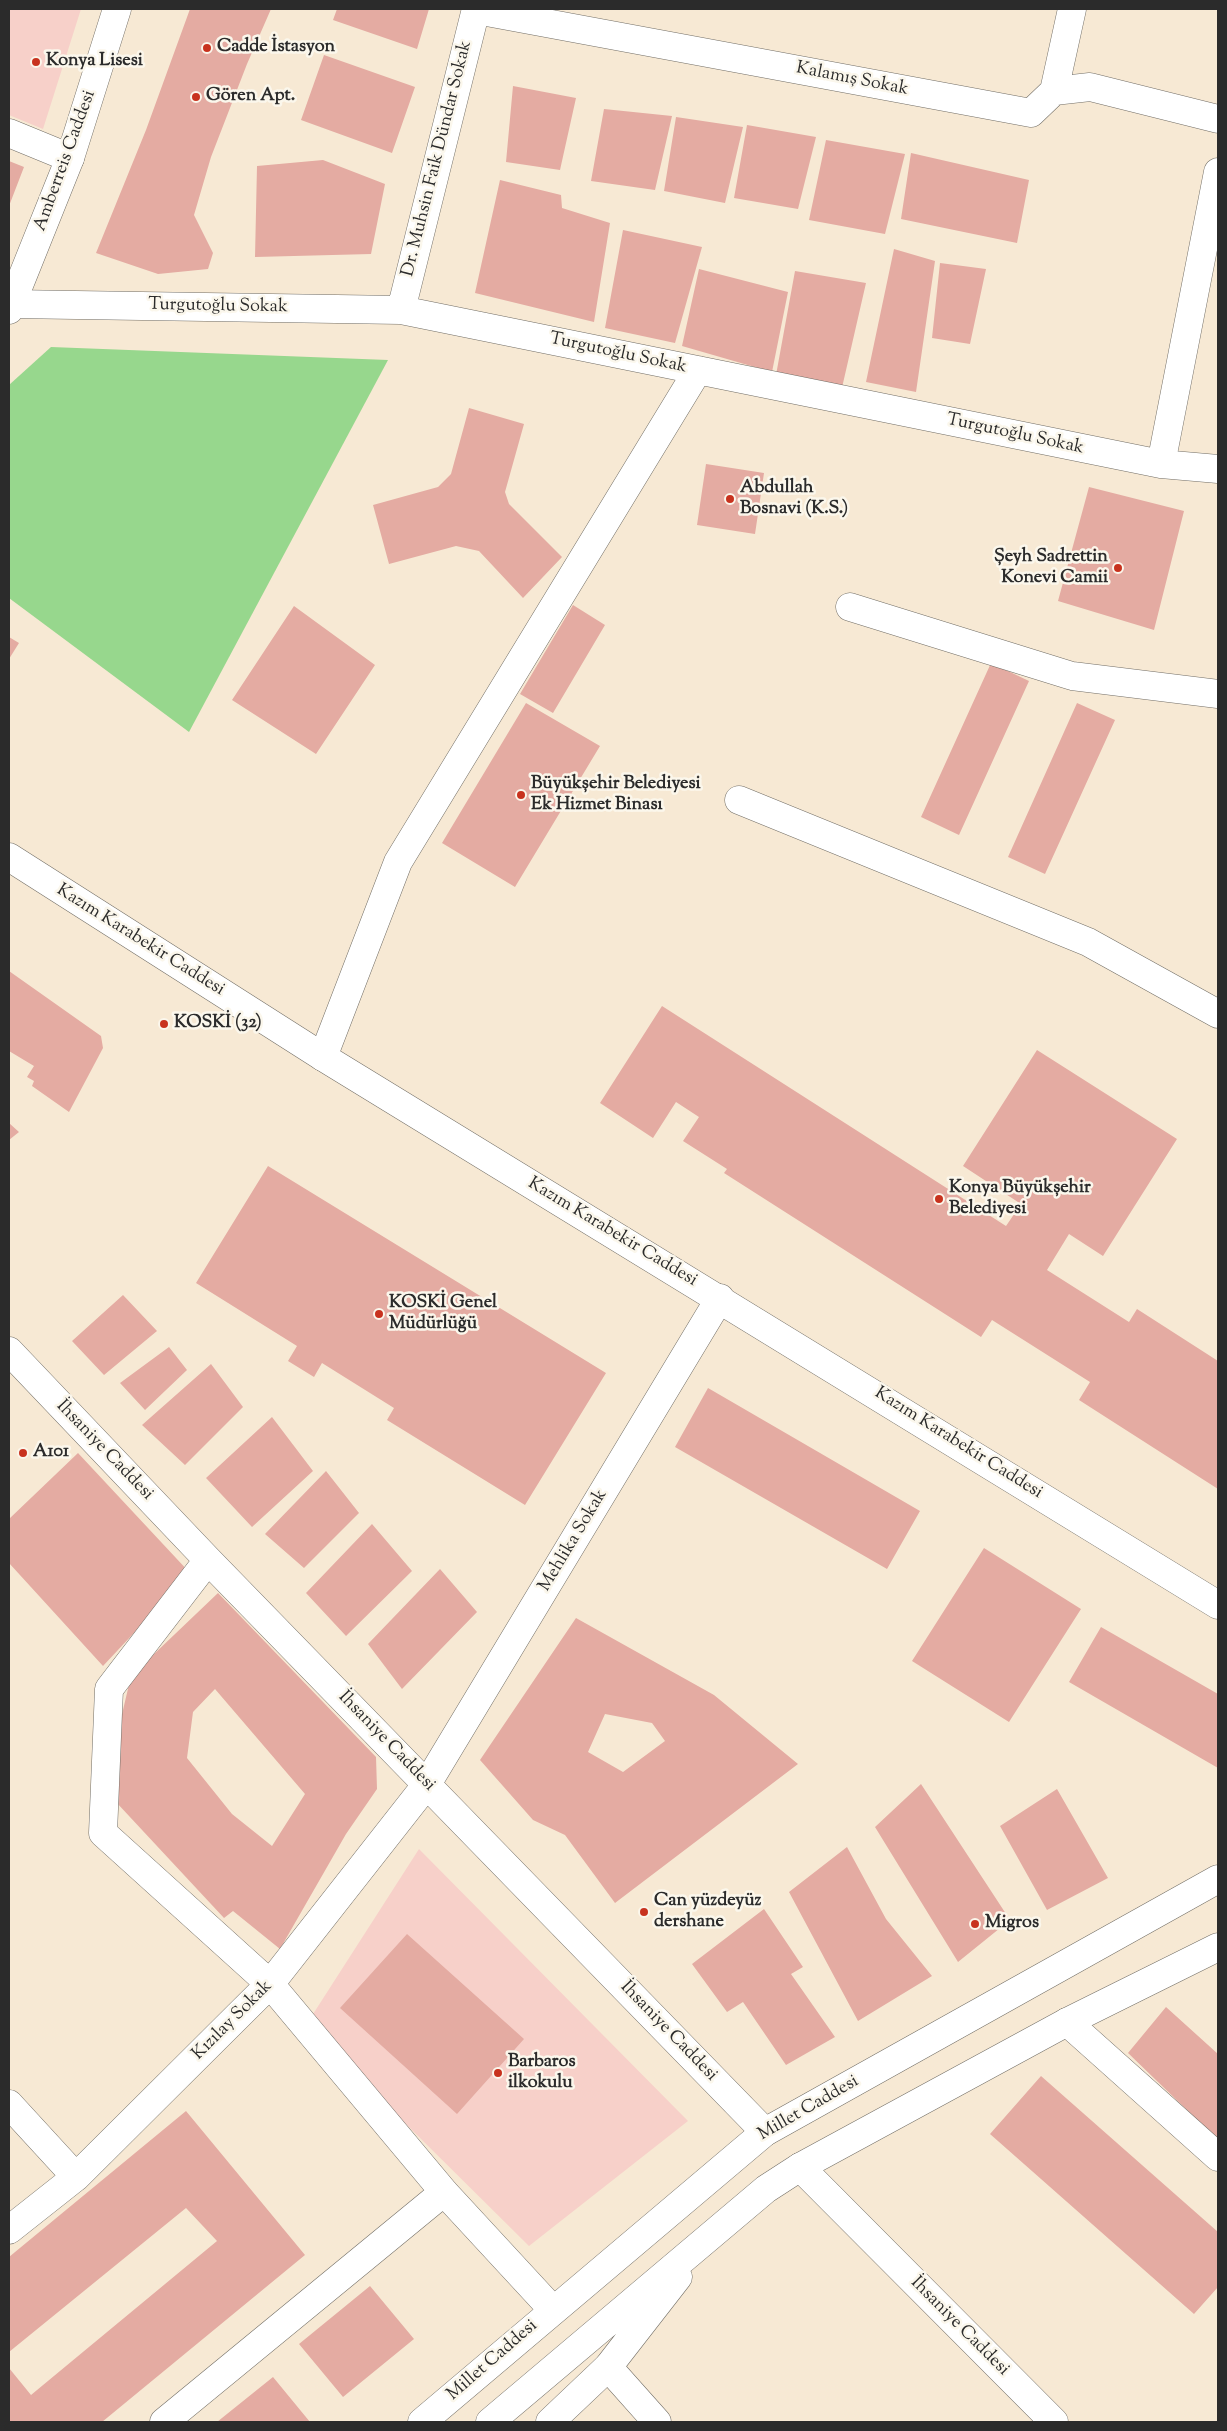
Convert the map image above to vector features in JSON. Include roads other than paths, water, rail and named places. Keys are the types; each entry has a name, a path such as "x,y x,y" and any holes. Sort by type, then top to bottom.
{"street":[{"name":"Amberreis Caddesi","path":"10,307 70,158 117,9"},
{"name":"Kalamış Sokak","path":"476,9 1031,113 1054,91"},
{"name":"Dr. Muhsin Faik Dündar Sokak","path":"401,310 476,9"},
{"path":"1072,9 1054,91 1090,87 1218,118"},
{"path":"9,133 70,158"},
{"path":"1161,464 1218,172"},
{"name":"Turgutoğlu Sokak","path":"10,307 401,310 1161,464 1218,469"},
{"path":"323,1057 398,862 698,370"},
{"path":"850,607 1072,676 1218,694"},
{"path":"739,800 1088,942 1218,1014"},
{"name":"Kazım Karabekir Caddesi","path":"9,857 323,1057 720,1298 1218,1605"},
{"name":"Mehlika Sokak","path":"427,1784 720,1298"},
{"name":"İhsaniye Caddesi","path":"9,1351 208,1560 765,2132"},
{"path":"208,1560 109,1689 103,1833 270,1984 444,2192 553,2310"},
{"name":"Kızılay Sokak","path":"9,2230 76,2177 270,1984 427,1784"},
{"name":"Millet Caddesi","path":"422,2422 765,2132 1218,1879"},
{"path":"490,2422 714,2230 766,2189 800,2167 1067,2022 1218,1947"},
{"path":"1067,2022 1218,2158"},
{"path":"9,2104 76,2177"},
{"name":"İhsaniye Caddesi","path":"800,2167 1054,2422"},
{"path":"164,2422 444,2192"},
{"path":"550,2422 608,2367 714,2230"},
{"path":"608,2367 657,2422"}],"place":[{"name":"Cadde İstasyon","path":"207,48"},
{"name":"Konya Lisesi","path":"36,62"},
{"name":"Gören Apt.","path":"196,97"},
{"name":"Abdullah Bosnavi (K.S.)","path":"730,499"},
{"name":"Şeyh Sadrettin Konevi Camii","path":"1118,568"},
{"name":"Büyükşehir Belediyesi Ek Hizmet Binası","path":"521,795"},
{"name":"KOSKİ (32)","path":"164,1024"},
{"name":"Konya Büyükşehir Belediyesi","path":"939,1199"},
{"name":"KOSKİ Genel Müdürlüğü","path":"379,1314"},
{"name":"A101","path":"23,1453"},
{"name":"Can yüzdeyüz dershane","path":"644,1912"},
{"name":"Migros","path":"975,1924"},
{"name":"Barbaros ilkokulu","path":"498,2073"}]}
